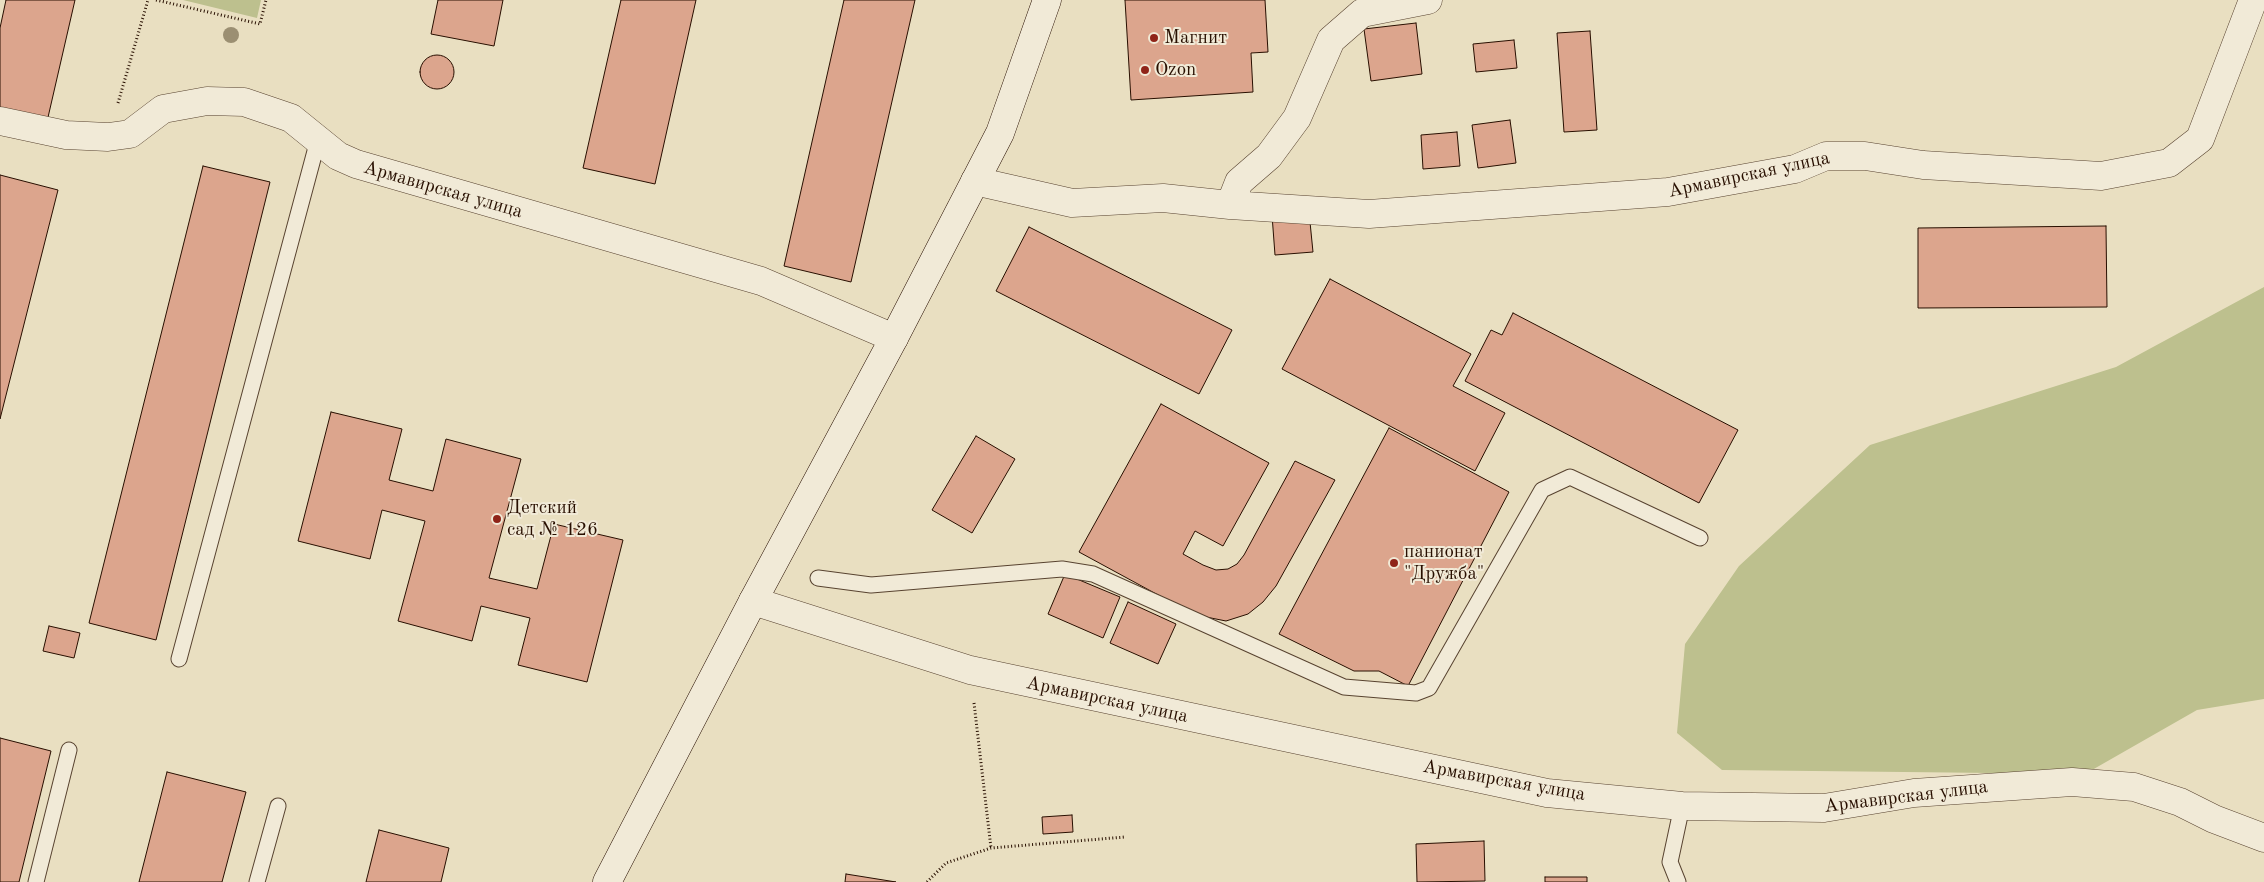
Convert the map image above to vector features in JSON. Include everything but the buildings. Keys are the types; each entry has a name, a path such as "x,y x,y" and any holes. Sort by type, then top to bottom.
{"street":[{"path":"607,882 1000,133 1047,0"},
{"path":"1230,205 1239,182 1269,156 1297,118 1331,40 1362,13 1428,0"},
{"name":"Армавирская улица","path":"975,181 1072,204 1163,198 1230,205 1369,214 1668,192 1795,169 1826,156 1865,156 1923,165 2101,176 2169,163 2200,139 2253,0"},
{"name":"Армавирская улица","path":"0,121 66,135 108,137 130,134 163,109 208,101 244,102 291,118 338,156 356,164 761,281 894,338"},
{"name":"Армавирская улица","path":"753,601 970,670 1547,793 1682,806 1824,808 1914,793 2072,782 2134,787 2180,802 2264,838"}],"lane":[{"path":"179,659 318,140"},
{"path":"818,578 870,585 1062,569 1093,574 1344,687 1416,693 1429,688 1542,490 1570,477 1700,538"},
{"path":"36,882 69,750"},
{"path":"257,882 278,806"},
{"path":"1678,882 1670,862 1682,806"}],"path":[{"path":"108,137 148,0"},
{"path":"156,0 260,24 266,0"},
{"path":"970,670 991,848"},
{"path":"926,882 946,862 991,848 1124,837"}],"green space":[{"path":"183,0 261,0 257,18"},
{"path":"2264,287 2264,699 2197,710 2085,774 1722,770 1677,733 1685,644 1739,566 1870,445 2116,367"}],"place":[{"name":"Магнит","path":"1154,38"},
{"name":"Ozon","path":"1145,70"},
{"name":"Детский сад № 126","path":"497,519"},
{"name":"панионат \"Дружба\"","path":"1394,563"}]}
